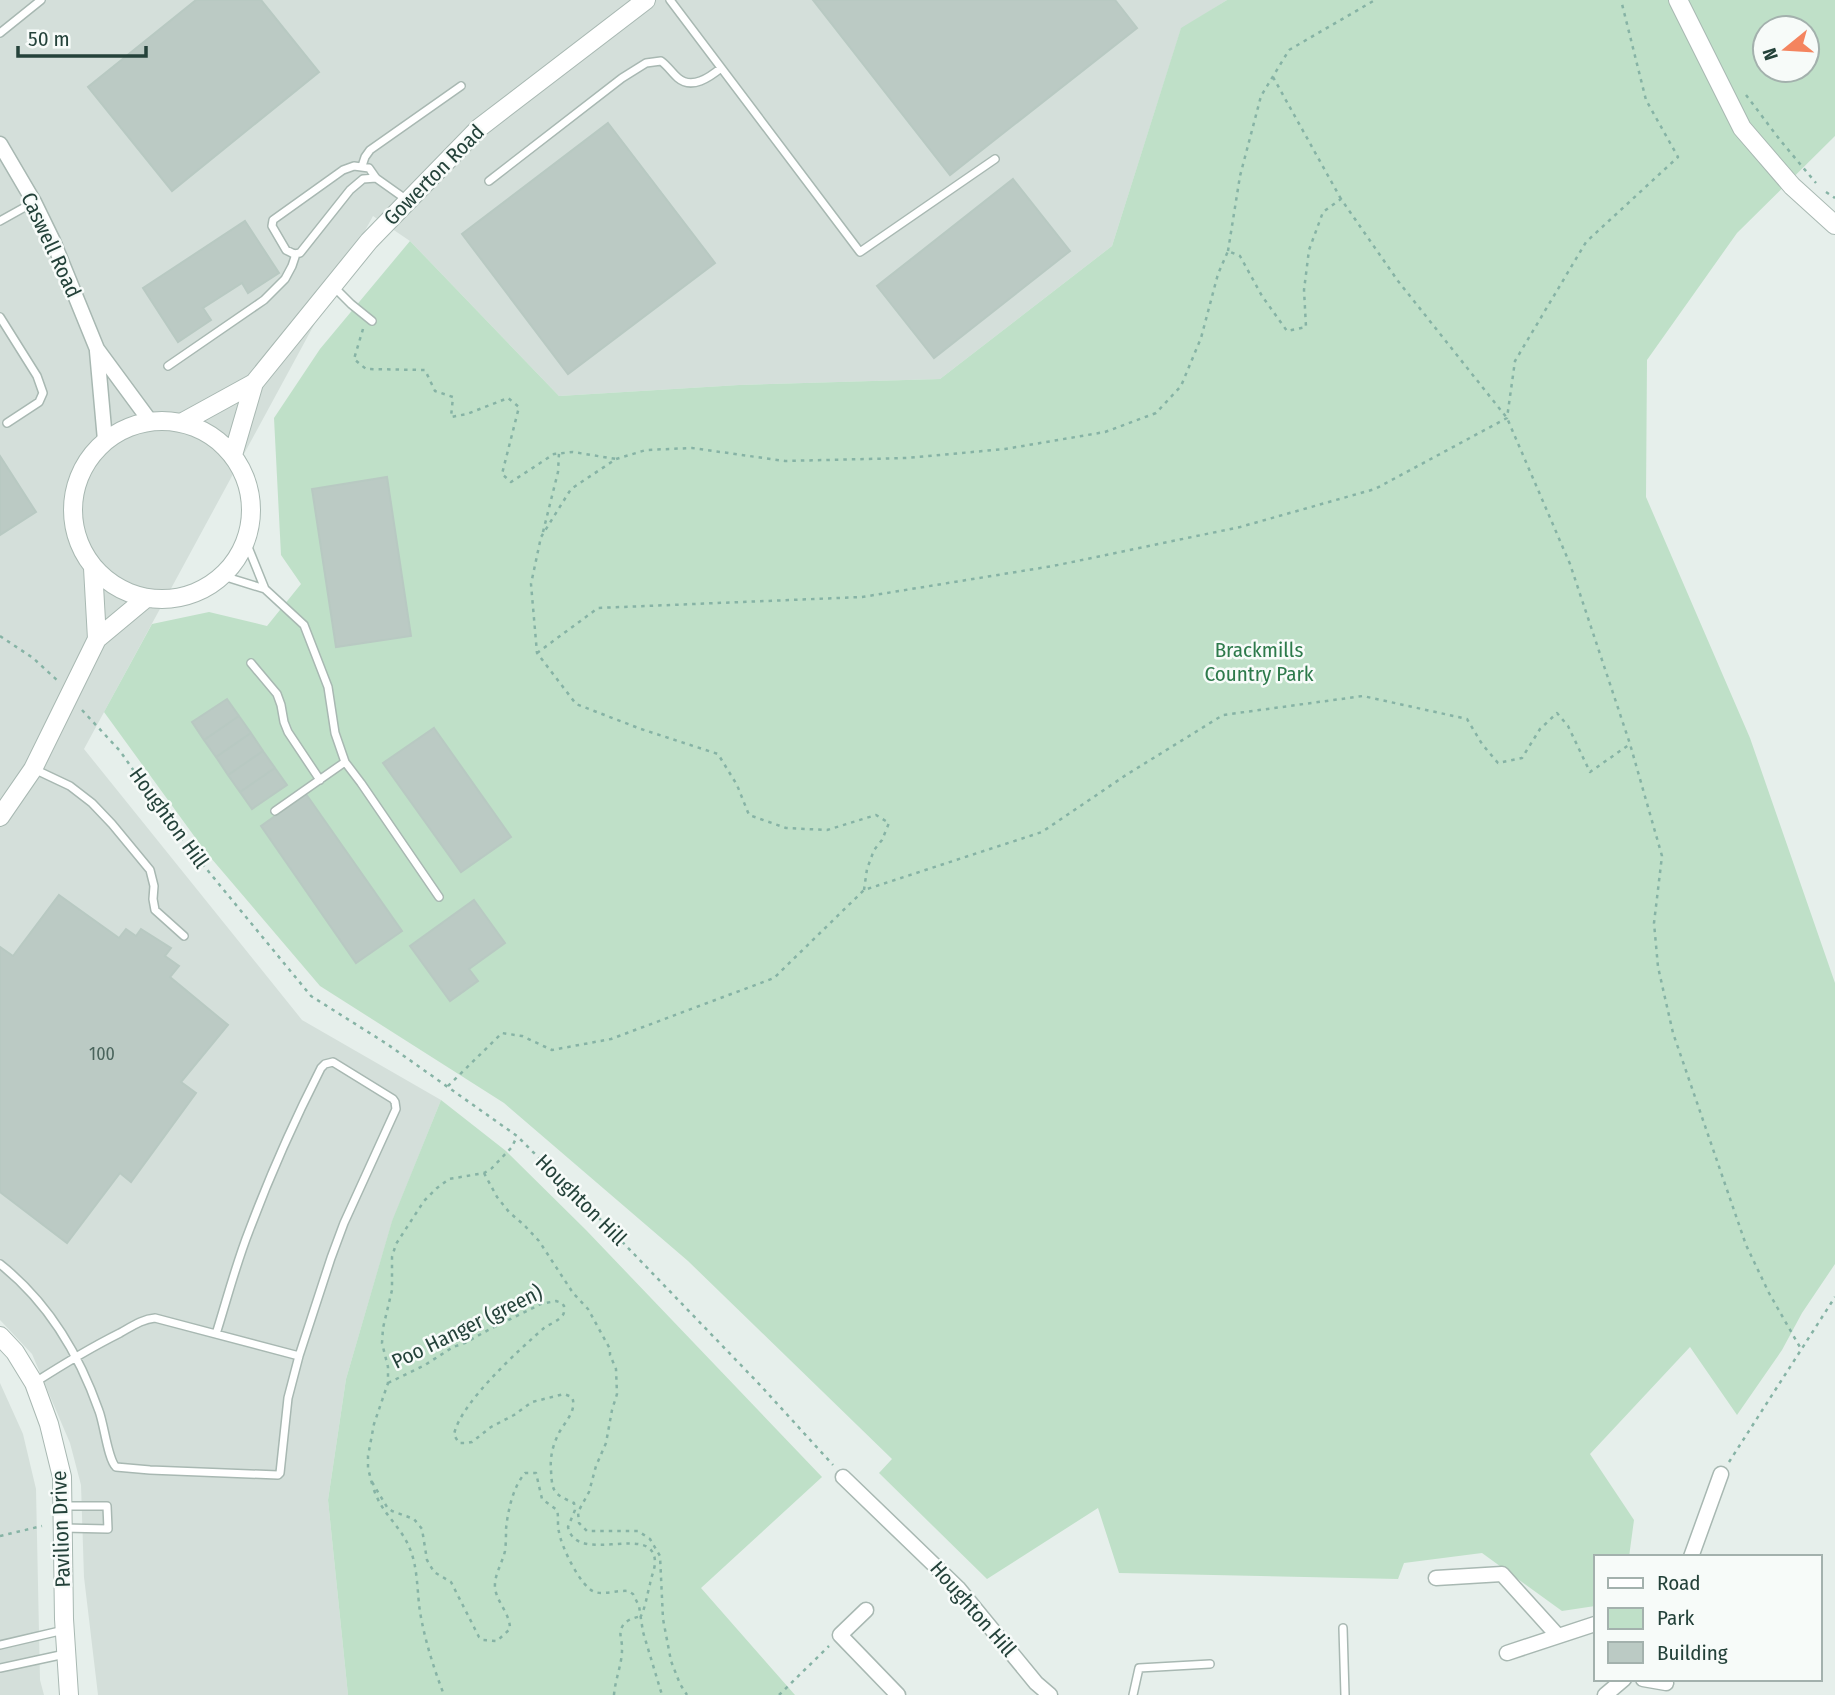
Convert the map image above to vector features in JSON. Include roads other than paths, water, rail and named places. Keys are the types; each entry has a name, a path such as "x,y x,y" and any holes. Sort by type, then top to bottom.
{"street":[{"name":"Gowerton Road","path":"183,422 254,383 369,241 479,128 646,0"},
{"path":"1678,0 1742,128 1792,186 1835,225"},
{"name":"Caswell Road","path":"0,144 53,241 97,349 150,421"},
{"name":"Caswell Road","path":"97,349 105,440"},
{"name":"Gowerton Road","path":"233,455 254,383"},
{"path":"150,421 183,422 211,434 233,455 248,482 252,512 246,542 236,561 223,576 200,592 173,600 145,598 116,588 93,568 79,543 72,516 75,487 86,461 105,440 126,427 150,421"},
{"path":"93,568 97,639"},
{"path":"0,817 33,769 97,639 145,598"},
{"name":"Pavilion Drive","path":"0,1336 15,1352 34,1383 49,1424 62,1477 64,1629 69,1695"},
{"path":"1692,1555 1721,1474"},
{"name":"Houghton Hill","path":"843,1477 958,1587 1036,1683 1050,1695"},
{"path":"1436,1578 1502,1574 1558,1636"},
{"path":"866,1610 840,1635 898,1695"},
{"path":"1507,1653 1594,1624"},
{"path":"1605,1695 1622,1681"}],"lane":[{"path":"0,33 41,0"},
{"path":"670,0 860,252 995,159"},
{"path":"489,181 622,78 646,63 661,61 681,81 687,83 706,79 721,68"},
{"path":"362,166 370,150 461,86"},
{"path":"376,178 363,179 350,190 300,253 294,254 286,250 272,226 273,220 343,170 354,166 369,168 376,178 408,201"},
{"path":"0,221 34,202"},
{"path":"168,366 264,300 285,279 296,254"},
{"path":"333,286 370,320"},
{"path":"0,317 37,376 43,393 38,402 7,423"},
{"path":"246,542 265,589 304,625 328,687 335,733 345,762 439,897"},
{"path":"223,576 265,589"},
{"path":"250,663 277,694 288,732 320,780"},
{"path":"275,811 345,762"},
{"path":"33,769 70,786 113,824 150,870 155,910 184,936"},
{"path":"0,1264 16,1277 60,1328 76,1356 98,1406 111,1460 116,1467 276,1476 280,1473 288,1398 331,1258 396,1109 393,1099 333,1062 321,1068 275,1166 248,1233 216,1334"},
{"path":"34,1383 76,1356 149,1319 162,1319 299,1356"},
{"path":"62,1506 107,1506 108,1518 108,1529 63,1528"},
{"path":"1343,1628 1345,1695"},
{"path":"0,1644 64,1629"},
{"path":"0,1668 66,1654"},
{"path":"1133,1695 1139,1668 1210,1664"}],"park label":[{"name":"Brackmills Country Park","path":"1259,662"}]}
